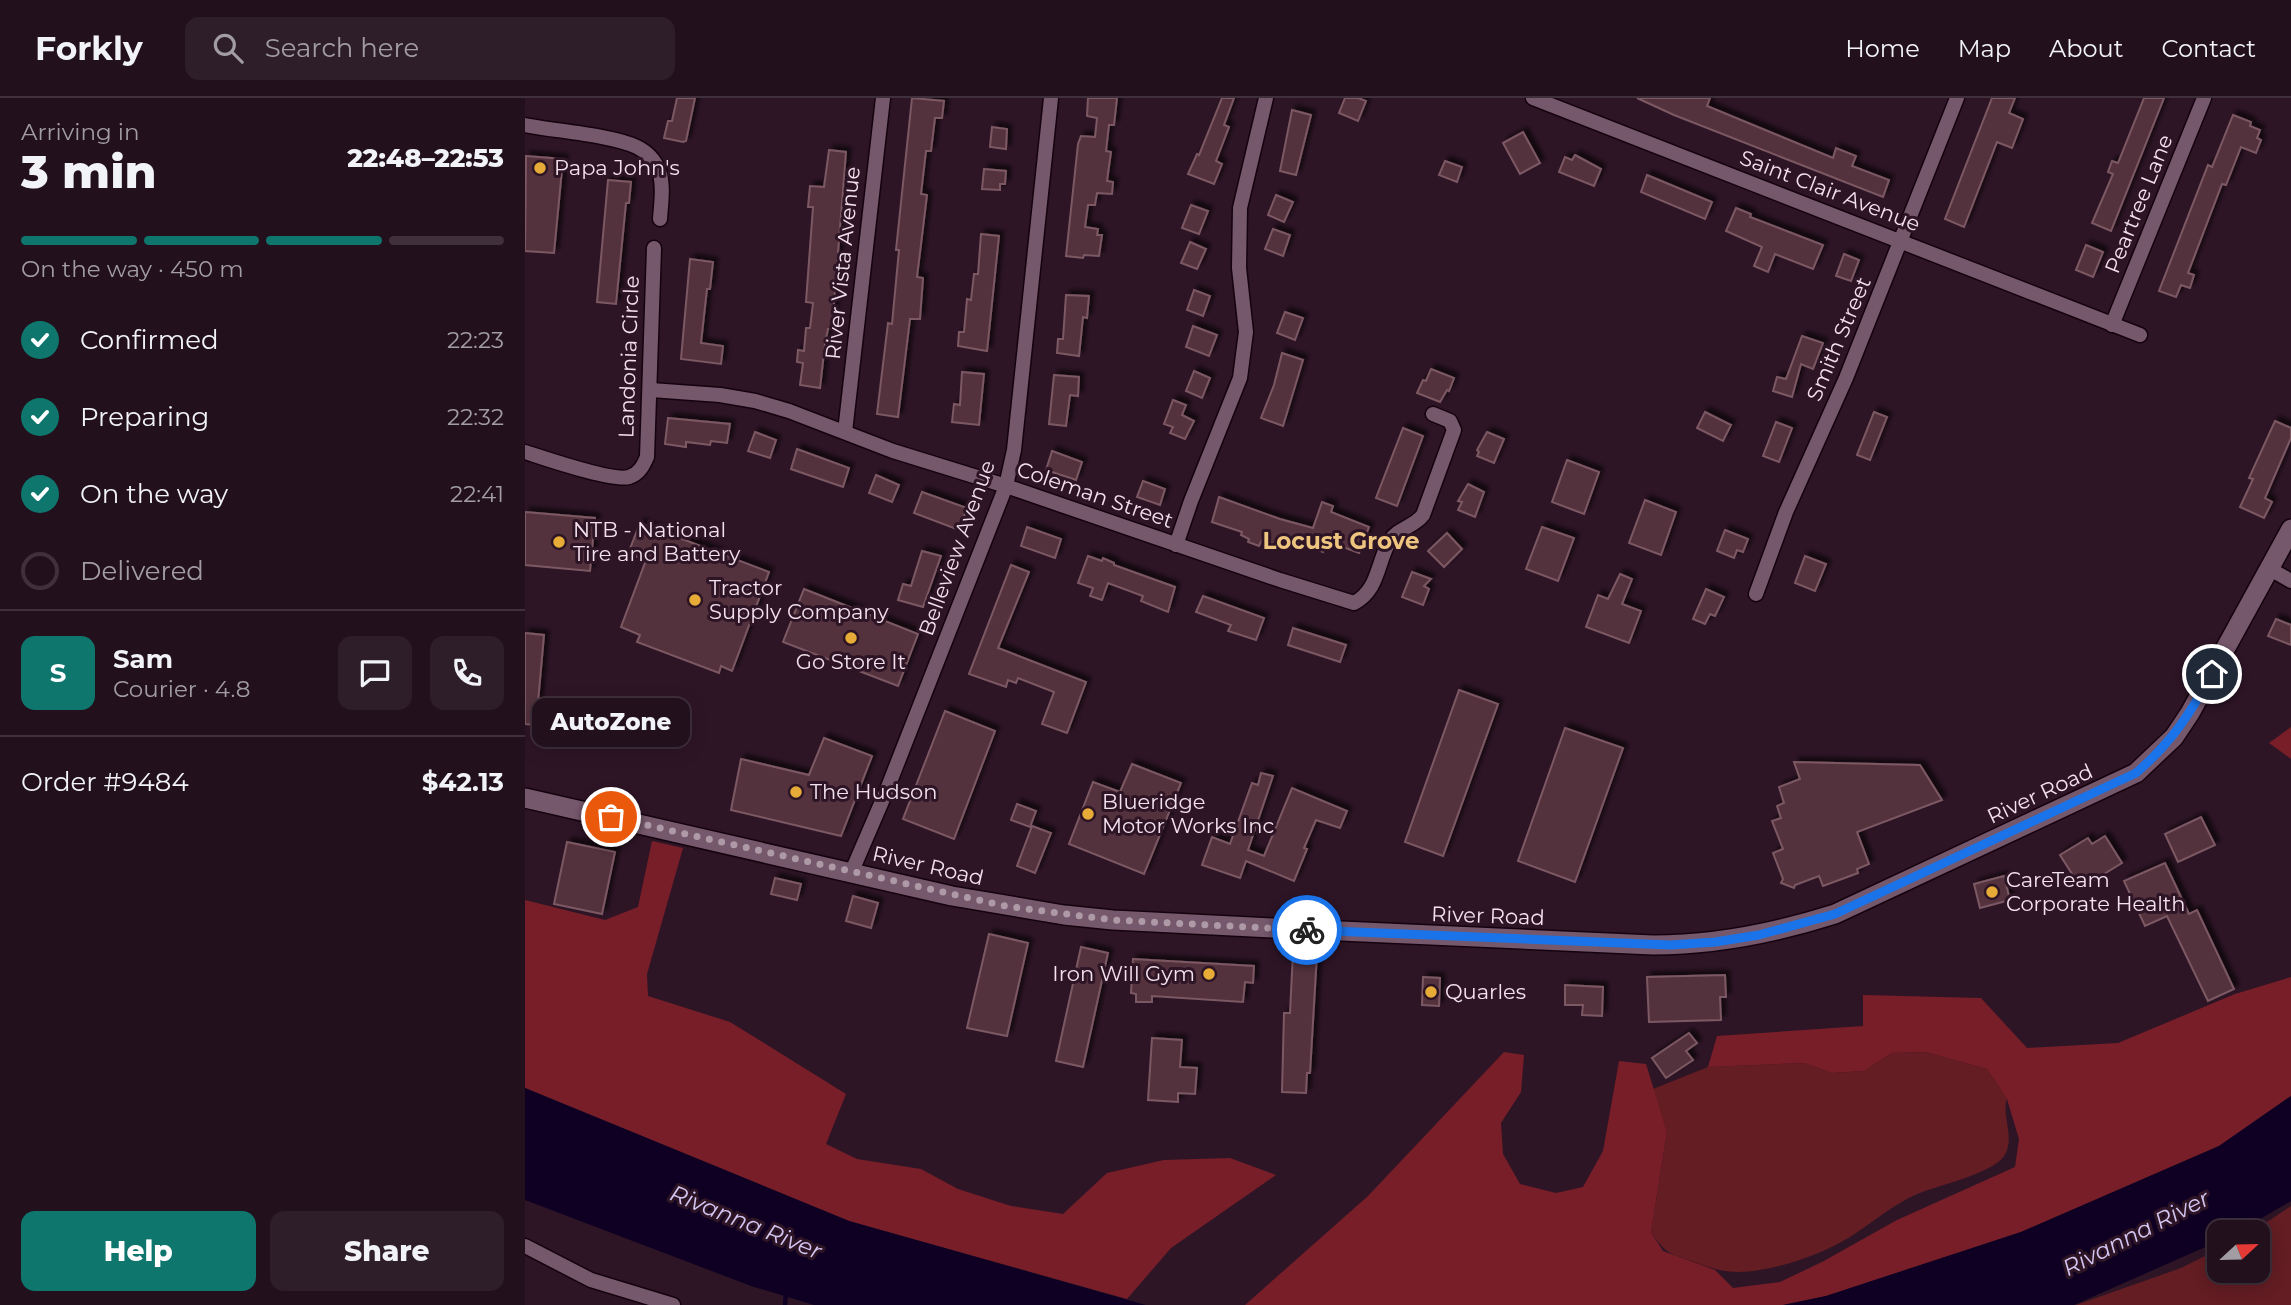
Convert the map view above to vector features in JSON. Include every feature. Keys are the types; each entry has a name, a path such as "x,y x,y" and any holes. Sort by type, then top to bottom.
{"street":[{"name":"River Vista Avenue","path":"845,432 883,98"},
{"name":"Belleview Avenue","path":"852,872 933,676 1006,486 1014,450 1051,98"},
{"path":"1176,545 1240,378 1246,332 1239,268 1240,208 1266,98"},
{"name":"Saint Clair Avenue","path":"1533,98 2140,335"},
{"name":"Smith Street","path":"1756,594 1786,512 1846,378 1957,98"},
{"name":"Peartree Lane","path":"2112,325 2203,98"},
{"path":"525,125 609,139 645,152 659,171 660,219"},
{"name":"Landonia Circle","path":"525,452 619,479 637,473 647,457 654,248"},
{"name":"Coleman Street","path":"651,390 720,395 789,411 893,451 1006,486 1354,603 1370,591 1389,541 1419,521 1423,515 1454,430 1450,421 1433,414"},
{"name":"River Road","path":"525,798 1005,906 1113,920 1653,945 1715,942 1759,935 1835,914 2136,773 2174,737 2190,713 2291,529"},
{"path":"2270,569 2291,581"},
{"path":"525,1246 590,1280 673,1305"}],"shaded area":[{"path":"2291,727 2291,759 2269,743"},
{"path":"652,841 683,848 647,974 648,996 730,1022 846,1094 826,1144 857,1159 921,1169 958,1189 1011,1206 1063,1214 1107,1173 1164,1160 1230,1158 1276,1175 1171,1248 1127,1299 849,1221 525,1088 525,900 605,920 638,907"},
{"path":"2291,977 2291,1096 2219,1146 2021,1232 1826,1296 1783,1305 1245,1305 1368,1196 1504,1052 1524,1055 1521,1092 1501,1123 1503,1154 1520,1184 1556,1193 1583,1187 1603,1151 1619,1061 1646,1064 1667,1132 1651,1232 1663,1251 1715,1270 1733,1288 1780,1282 1897,1220 2015,1167 2019,1139 2007,1099 1987,1069 1925,1052 1892,1053 1864,1071 1832,1073 1804,1063 1708,1067 1717,1036 1863,1026 1863,995 1981,998 2027,1048 2118,1043 2235,994"},
{"path":"1925,1052 1987,1069 2007,1099 2009,1142 2004,1156 1989,1168 1908,1198 1850,1237 1825,1250 1766,1269 1733,1272 1707,1267 1670,1253 1651,1232 1667,1132 1653,1089 1708,1067 1804,1063 1832,1073 1864,1071 1892,1053"},
{"path":"2291,1206 2291,1305 2076,1305 2181,1268 2207,1255 2207,1283 2270,1283 2270,1220"}],"water":[{"name":"Rivanna River","path":"525,1088 849,1221 1146,1305 814,1305 751,1286 525,1200"},
{"name":"Rivanna River","path":"2291,1096 2291,1201 2259,1220 2207,1220 2207,1246 2074,1305 1783,1305 1826,1296 2021,1232 2219,1146"}],"building":[{"path":"677,98 695,98 686,141 683,142 664,138 668,121 672,121"},
{"path":"912,98 944,101 942,118 935,118 931,151 926,151 921,194 927,195 917,277 923,278 920,319 910,319 898,417 877,414 888,323 892,324 899,250 896,250"},
{"path":"1088,98 1117,98 1114,125 1109,125 1106,151 1111,152 1107,181 1113,182 1112,194 1097,193 1095,205 1088,205 1085,227 1098,229 1097,235 1102,235 1099,256 1084,255 1083,258 1066,256 1078,144 1081,136 1095,137 1097,118 1087,116"},
{"path":"1222,98 1234,98 1224,125 1229,127 1216,161 1222,164 1214,184 1188,174 1197,154 1199,155"},
{"path":"1345,98 1366,101 1358,121 1339,113"},
{"path":"1637,98 1710,98 1707,106 1833,158 1836,148 1856,156 1852,166 1889,180 1883,197 1674,115"},
{"path":"1992,98 2015,98 2009,113 2023,119 2012,148 1997,142 1964,227 1945,219"},
{"path":"2144,98 2164,98 2111,231 2092,223 2113,174 2108,172 2112,161 2118,163"},
{"path":"1292,110 1311,115 1296,175 1280,171"},
{"path":"2233,115 2251,122 2250,126 2260,130 2257,138 2261,140 2256,153 2241,147 2226,185 2222,184 2188,273 2194,275 2190,288 2181,285 2176,297 2159,291 2208,165 2212,167"},
{"path":"992,127 1007,129 1006,149 990,147"},
{"path":"1523,132 1540,163 1520,174 1503,143"},
{"path":"829,150 846,152 832,329 828,329 820,388 800,385 803,363 797,362 798,350 804,351 806,328 810,328 813,303 806,302 813,207 808,207 810,186 824,187"},
{"path":"1575,155 1601,169 1594,186 1559,172 1565,157 1572,160"},
{"path":"526,156 563,159 554,253 525,251"},
{"path":"1445,161 1462,167 1457,182 1439,175"},
{"path":"984,169 1006,171 1005,184 1000,184 1000,190 982,189"},
{"path":"1647,175 1712,202 1705,219 1641,192"},
{"path":"608,180 631,182 629,203 626,203 616,304 597,302"},
{"path":"1276,195 1293,202 1284,222 1268,215"},
{"path":"1191,205 1208,211 1199,234 1182,228"},
{"path":"1736,208 1751,214 1750,217 1823,245 1813,269 1775,254 1768,272 1754,266 1762,247 1726,231"},
{"path":"1273,229 1290,235 1283,256 1265,249"},
{"path":"981,234 999,236 987,351 958,346 959,332 964,332 967,299 971,300 974,274 978,274"},
{"path":"1190,242 1206,249 1197,269 1181,263"},
{"path":"2086,245 2103,252 2093,277 2076,270"},
{"path":"1844,254 1859,260 1851,281 1836,276"},
{"path":"690,259 713,262 701,343 723,346 721,364 681,359"},
{"path":"1194,290 1210,296 1203,316 1187,310"},
{"path":"1066,295 1089,296 1087,318 1083,317 1079,356 1057,353 1058,339 1063,339"},
{"path":"1285,312 1303,318 1295,340 1277,333"},
{"path":"1193,326 1217,335 1209,356 1186,347"},
{"path":"1802,336 1823,343 1813,369 1801,364 1792,397 1773,391 1777,377 1786,379"},
{"path":"1282,353 1303,360 1283,426 1261,418 1274,385"},
{"path":"1431,369 1454,378 1449,391 1447,390 1440,402 1417,393"},
{"path":"1194,371 1210,378 1202,398 1186,391"},
{"path":"962,372 984,374 979,425 952,422 954,404 960,405"},
{"path":"1054,375 1079,377 1078,396 1070,395 1066,426 1049,424"},
{"path":"1173,400 1186,405 1182,415 1194,421 1185,439 1170,433 1173,427 1164,424"},
{"path":"1705,412 1731,425 1723,441 1697,428"},
{"path":"1874,412 1887,417 1870,460 1857,455"},
{"path":"668,418 730,424 727,443 711,441 710,445 686,442 686,447 665,444"},
{"path":"2275,421 2291,428 2291,438 2265,498 2272,502 2264,518 2240,507 2253,479 2249,478"},
{"path":"1776,422 1792,428 1779,462 1763,456"},
{"path":"1403,428 1423,436 1397,506 1376,498"},
{"path":"755,432 776,440 770,458 748,451"},
{"path":"1487,432 1504,439 1494,463 1477,456 1477,450"},
{"path":"797,449 849,468 843,487 791,469"},
{"path":"1052,451 1082,462 1076,480 1046,470"},
{"path":"1567,460 1599,472 1584,514 1552,502"},
{"path":"876,475 899,485 892,502 869,493"},
{"path":"1143,481 1165,489 1160,505 1137,497"},
{"path":"1468,484 1484,492 1475,517 1458,510 1462,502 1458,501"},
{"path":"922,492 967,508 959,530 914,513"},
{"path":"1219,497 1313,528 1322,502 1333,506 1331,512 1369,527 1359,553 1327,541 1323,552 1293,541 1290,549 1262,540 1259,546 1248,542 1249,539 1241,535 1242,532 1212,522"},
{"path":"1645,500 1676,512 1661,555 1629,543"},
{"name":"NTB - National Tire and Battery","path":"525,512 595,518 590,571 525,565"},
{"name":"Tractor Supply Company","path":"640,523 769,572 732,671 721,666 719,673 637,642 640,635 621,627 646,560 628,554"},
{"path":"1027,527 1061,539 1055,558 1021,546"},
{"path":"1542,527 1574,538 1558,581 1526,569"},
{"path":"1725,530 1748,539 1743,552 1737,550 1734,558 1717,551"},
{"path":"1447,533 1462,549 1444,567 1428,551"},
{"path":"922,551 941,556 923,607 898,600 903,584 911,586"},
{"path":"1088,556 1102,561 1103,558 1114,565 1175,587 1168,612 1141,601 1143,596 1108,583 1102,600 1090,596 1093,588 1078,583"},
{"path":"1805,556 1826,564 1815,591 1795,583"},
{"path":"1011,565 1029,572 998,648 1086,682 1067,733 1042,724 1054,692 1018,678 1016,683 1008,680 1006,687 969,674"},
{"path":"1412,572 1431,579 1424,586 1429,589 1423,605 1402,597"},
{"path":"1620,574 1632,579 1622,604 1641,611 1629,643 1586,627 1598,595 1608,599"},
{"name":"Go Store It","path":"804,589 918,634 898,686 783,642"},
{"path":"1706,589 1724,597 1715,616 1710,614 1705,624 1693,619"},
{"path":"1203,596 1264,618 1256,640 1228,631 1231,625 1196,612"},
{"path":"2276,619 2291,625 2291,645 2268,636"},
{"path":"1293,628 1346,645 1340,662 1288,645"},
{"path":"525,633 544,635 536,725 525,724"},
{"path":"1459,690 1498,704 1443,856 1405,842"},
{"path":"945,711 995,731 954,839 903,819"},
{"path":"1565,728 1623,748 1575,882 1518,861"},
{"name":"The Hudson","path":"824,738 872,756 841,836 731,810 741,759 809,775"},
{"path":"1794,762 1920,765 1942,800 1857,832 1869,864 1857,869 1858,873 1823,886 1819,876 1795,885 1794,888 1781,883 1783,879 1773,853 1783,849 1772,821 1781,818 1777,806 1784,803 1779,787 1800,779"},
{"path":"1132,764 1181,783 1144,874 1069,844 1093,782 1120,792"},
{"path":"1261,773 1273,776 1248,850 1264,856 1292,788 1347,811 1340,828 1316,820 1294,881 1246,861 1240,878 1202,865 1212,837 1230,844 1252,783 1258,785"},
{"path":"1017,804 1036,811 1030,827 1011,820"},
{"path":"2201,817 2215,845 2178,862 2165,834"},
{"path":"1032,826 1051,833 1035,873 1017,866"},
{"path":"2105,836 2122,863 2081,888 2060,855 2088,838 2092,844"},
{"path":"567,842 615,852 602,914 554,904"},
{"path":"2165,863 2189,914 2197,910 2234,989 2208,1001 2167,916 2145,926 2124,881"},
{"name":"CareTeam Corporate Health","path":"2004,876 2010,900 1980,908 1974,884"},
{"path":"775,878 801,884 797,900 771,894"},
{"path":"853,896 878,903 871,928 846,921"},
{"path":"989,934 1028,943 1007,1036 967,1028"},
{"path":"1081,947 1108,953 1083,1067 1056,1061"},
{"path":"1293,952 1317,954 1310,1073 1307,1073 1306,1093 1282,1092 1284,1013 1290,1013"},
{"name":"Iron Will Gym","path":"1133,959 1254,966 1253,983 1245,982 1243,1002 1152,996 1152,1002 1136,1002 1136,994 1131,993"},
{"path":"1725,975 1726,997 1720,997 1721,1020 1649,1022 1647,977"},
{"name":"Quarles","path":"1423,977 1440,978 1439,1006 1422,1005"},
{"path":"1565,985 1603,987 1602,1016 1582,1015 1583,1005 1565,1005"},
{"path":"1689,1033 1697,1043 1686,1051 1693,1060 1666,1078 1652,1058"},
{"path":"1152,1038 1182,1040 1180,1067 1197,1068 1195,1094 1178,1093 1178,1102 1148,1100"}],"waterway":[{"path":"785,1305 786,1292"}],"way so far":[{"path":"611,817 1005,906 1113,920 1307,930"}],"place":[{"name":"Papa John's","path":"540,168"},
{"name":"NTB - National Tire and Battery","path":"559,542"},
{"name":"Tractor Supply Company","path":"695,600"},
{"name":"Go Store It","path":"851,638"},
{"name":"The Hudson","path":"796,792"},
{"name":"Blueridge Motor Works Inc","path":"1088,814"},
{"name":"AutoZone","path":"611,817"},
{"name":"CareTeam Corporate Health","path":"1992,892"},
{"name":"Iron Will Gym","path":"1209,974"},
{"name":"Quarles","path":"1431,992"}],"district":[{"name":"Locust Grove","path":"1341,541"}],"route":[{"path":"1307,930 1671,945 1715,942 1793,927 1835,914 2136,773 2174,737 2212,674"}]}
